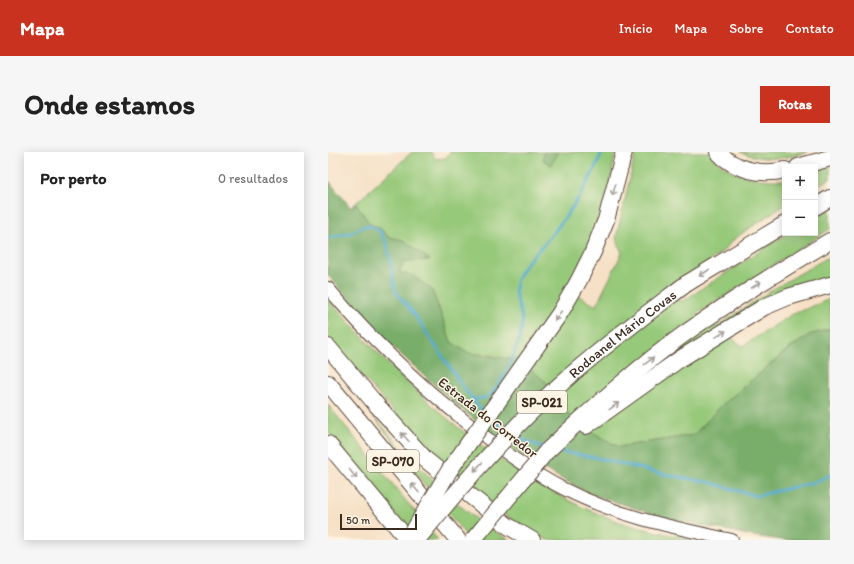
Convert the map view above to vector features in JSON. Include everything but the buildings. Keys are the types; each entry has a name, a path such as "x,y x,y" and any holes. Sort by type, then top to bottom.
{"highway":[{"path":"407,540 449,471 560,313 578,282 593,252 606,220 624,152"},
{"path":"718,152 735,165 752,171 766,173 782,170"},
{"path":"809,164 830,158"},
{"path":"818,205 830,198"},
{"name":"Rodoanel Mário Covas","path":"417,540 460,487 516,426 563,382 686,284 782,226"},
{"name":"SP-021","path":"473,540 546,452 624,380 679,337 724,306 830,241"},
{"path":"546,452 596,420 680,359 764,308 788,297 830,285"},
{"path":"328,347 374,402 426,460 508,526 532,540"},
{"name":"SP-070","path":"328,383 458,540"},
{"name":"SP-070","path":"328,444 407,540"}],"street":[{"name":"Estrada do Corredor","path":"328,288 342,306 404,370 496,446 532,472 565,490 614,510 648,520 732,540"}],"green space":[{"path":"412,152 431,152 436,159 446,158 450,152 544,152 543,160 551,165 559,152 616,152 608,192 572,292 596,306 622,253 616,238 636,152 709,152 724,167 733,172 753,178 782,180 782,206 734,239 724,250 666,295 683,301 783,236 818,236 818,215 830,209 830,229 697,314 716,327 770,291 830,256 830,279 718,329 743,346 791,315 830,299 830,329 809,335 786,351 720,407 694,435 619,447 574,422 546,382 491,355 468,353 451,342 432,290 413,276 399,272 405,261 429,260 403,240 388,237 381,229 369,223 356,203"},
{"path":"544,152 559,152 551,165 543,160"},
{"path":"740,152 808,152 782,158 766,158"},
{"path":"830,166 830,179 818,185 818,170"},
{"path":"328,180 351,208 356,203 369,223 381,229 388,237 403,240 430,260 405,261 399,272 413,276 432,290 451,342 468,353 519,360 546,382 574,422 619,447 694,435 720,407 786,351 809,335 830,329 830,540 783,540 753,536 662,517 588,493 537,465 504,444 457,405 384,339 328,275"},
{"path":"328,299 388,364 421,396 492,454 530,479 569,501 609,518 642,528 697,540 547,540 525,528 492,506 440,461 407,427 328,337"},
{"path":"328,405 438,540 417,540 328,432"},
{"path":"370,412 408,455 449,496 482,523 510,540 470,540 417,475 407,459"}],"waterway":[{"path":"472,399 483,398 490,395 502,379 512,359 521,329 522,316 515,291 517,280 523,268 565,218 586,185 602,152"},
{"path":"328,238 351,233 361,227 370,226 379,230 387,244 396,292 414,314 463,387 483,412"},
{"path":"491,418 505,430"},
{"path":"514,436 543,448"},
{"path":"556,451 598,458 667,475 708,482 756,496 815,482 830,475"}]}
